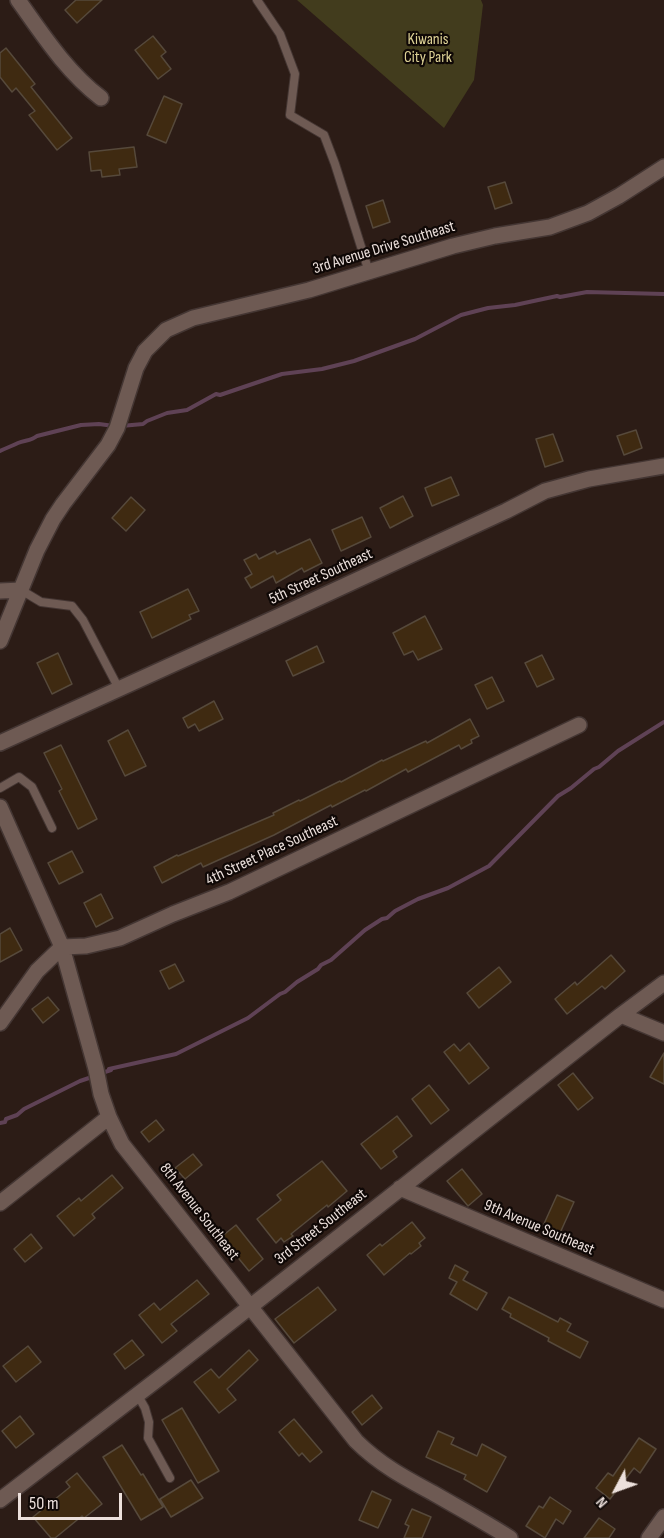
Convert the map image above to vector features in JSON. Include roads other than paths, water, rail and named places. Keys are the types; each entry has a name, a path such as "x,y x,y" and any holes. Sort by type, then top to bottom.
{"street":[{"path":"18,0 67,68 101,98"},
{"name":"3rd Avenue Drive Southeast","path":"21,590 36,550 53,519 108,445 117,428 131,381 145,351 166,330 193,318 309,290 453,246 550,227 588,213 664,167"},
{"name":"5th Street Southeast","path":"0,743 545,491 589,479 664,466"},
{"path":"0,591 21,590 0,641"},
{"name":"4th Street Place Southeast","path":"62,947 86,946 120,938 229,892 579,725"},
{"name":"8th Avenue Southeast","path":"0,807 62,947 101,1094 122,1144 344,1426 371,1456 510,1538"},
{"path":"0,1023 37,971 62,947"},
{"name":"3rd Street Southeast","path":"0,1500 664,983"},
{"path":"621,1015 664,1033"},
{"path":"0,1203 109,1117"},
{"name":"9th Avenue Southeast","path":"400,1188 664,1300"},
{"path":"649,1538 664,1516"}],"lane":[{"path":"257,0 280,34 295,74 290,115 324,135 369,272"},
{"path":"21,590 41,602 72,606 83,620 120,689"},
{"path":"0,788 19,777 32,787 52,828"},
{"path":"137,1394 145,1408 149,1422 148,1438 170,1478"}],"waterway":[{"path":"121,426 143,424 167,413 187,410 216,394 220,395 282,374 322,369 354,361 415,339 461,315 488,308 587,292 664,294"},
{"path":"0,451 37,436 81,425 114,426"},
{"path":"102,1073 111,1070 109,1069 176,1054 248,1018 331,960 365,930 382,919 418,899 448,888 489,866 558,796 618,751 664,722"},
{"path":"0,1123 80,1081 95,1076"}],"park label":[{"name":"Kiwanis City Park","path":"428,49"}]}
